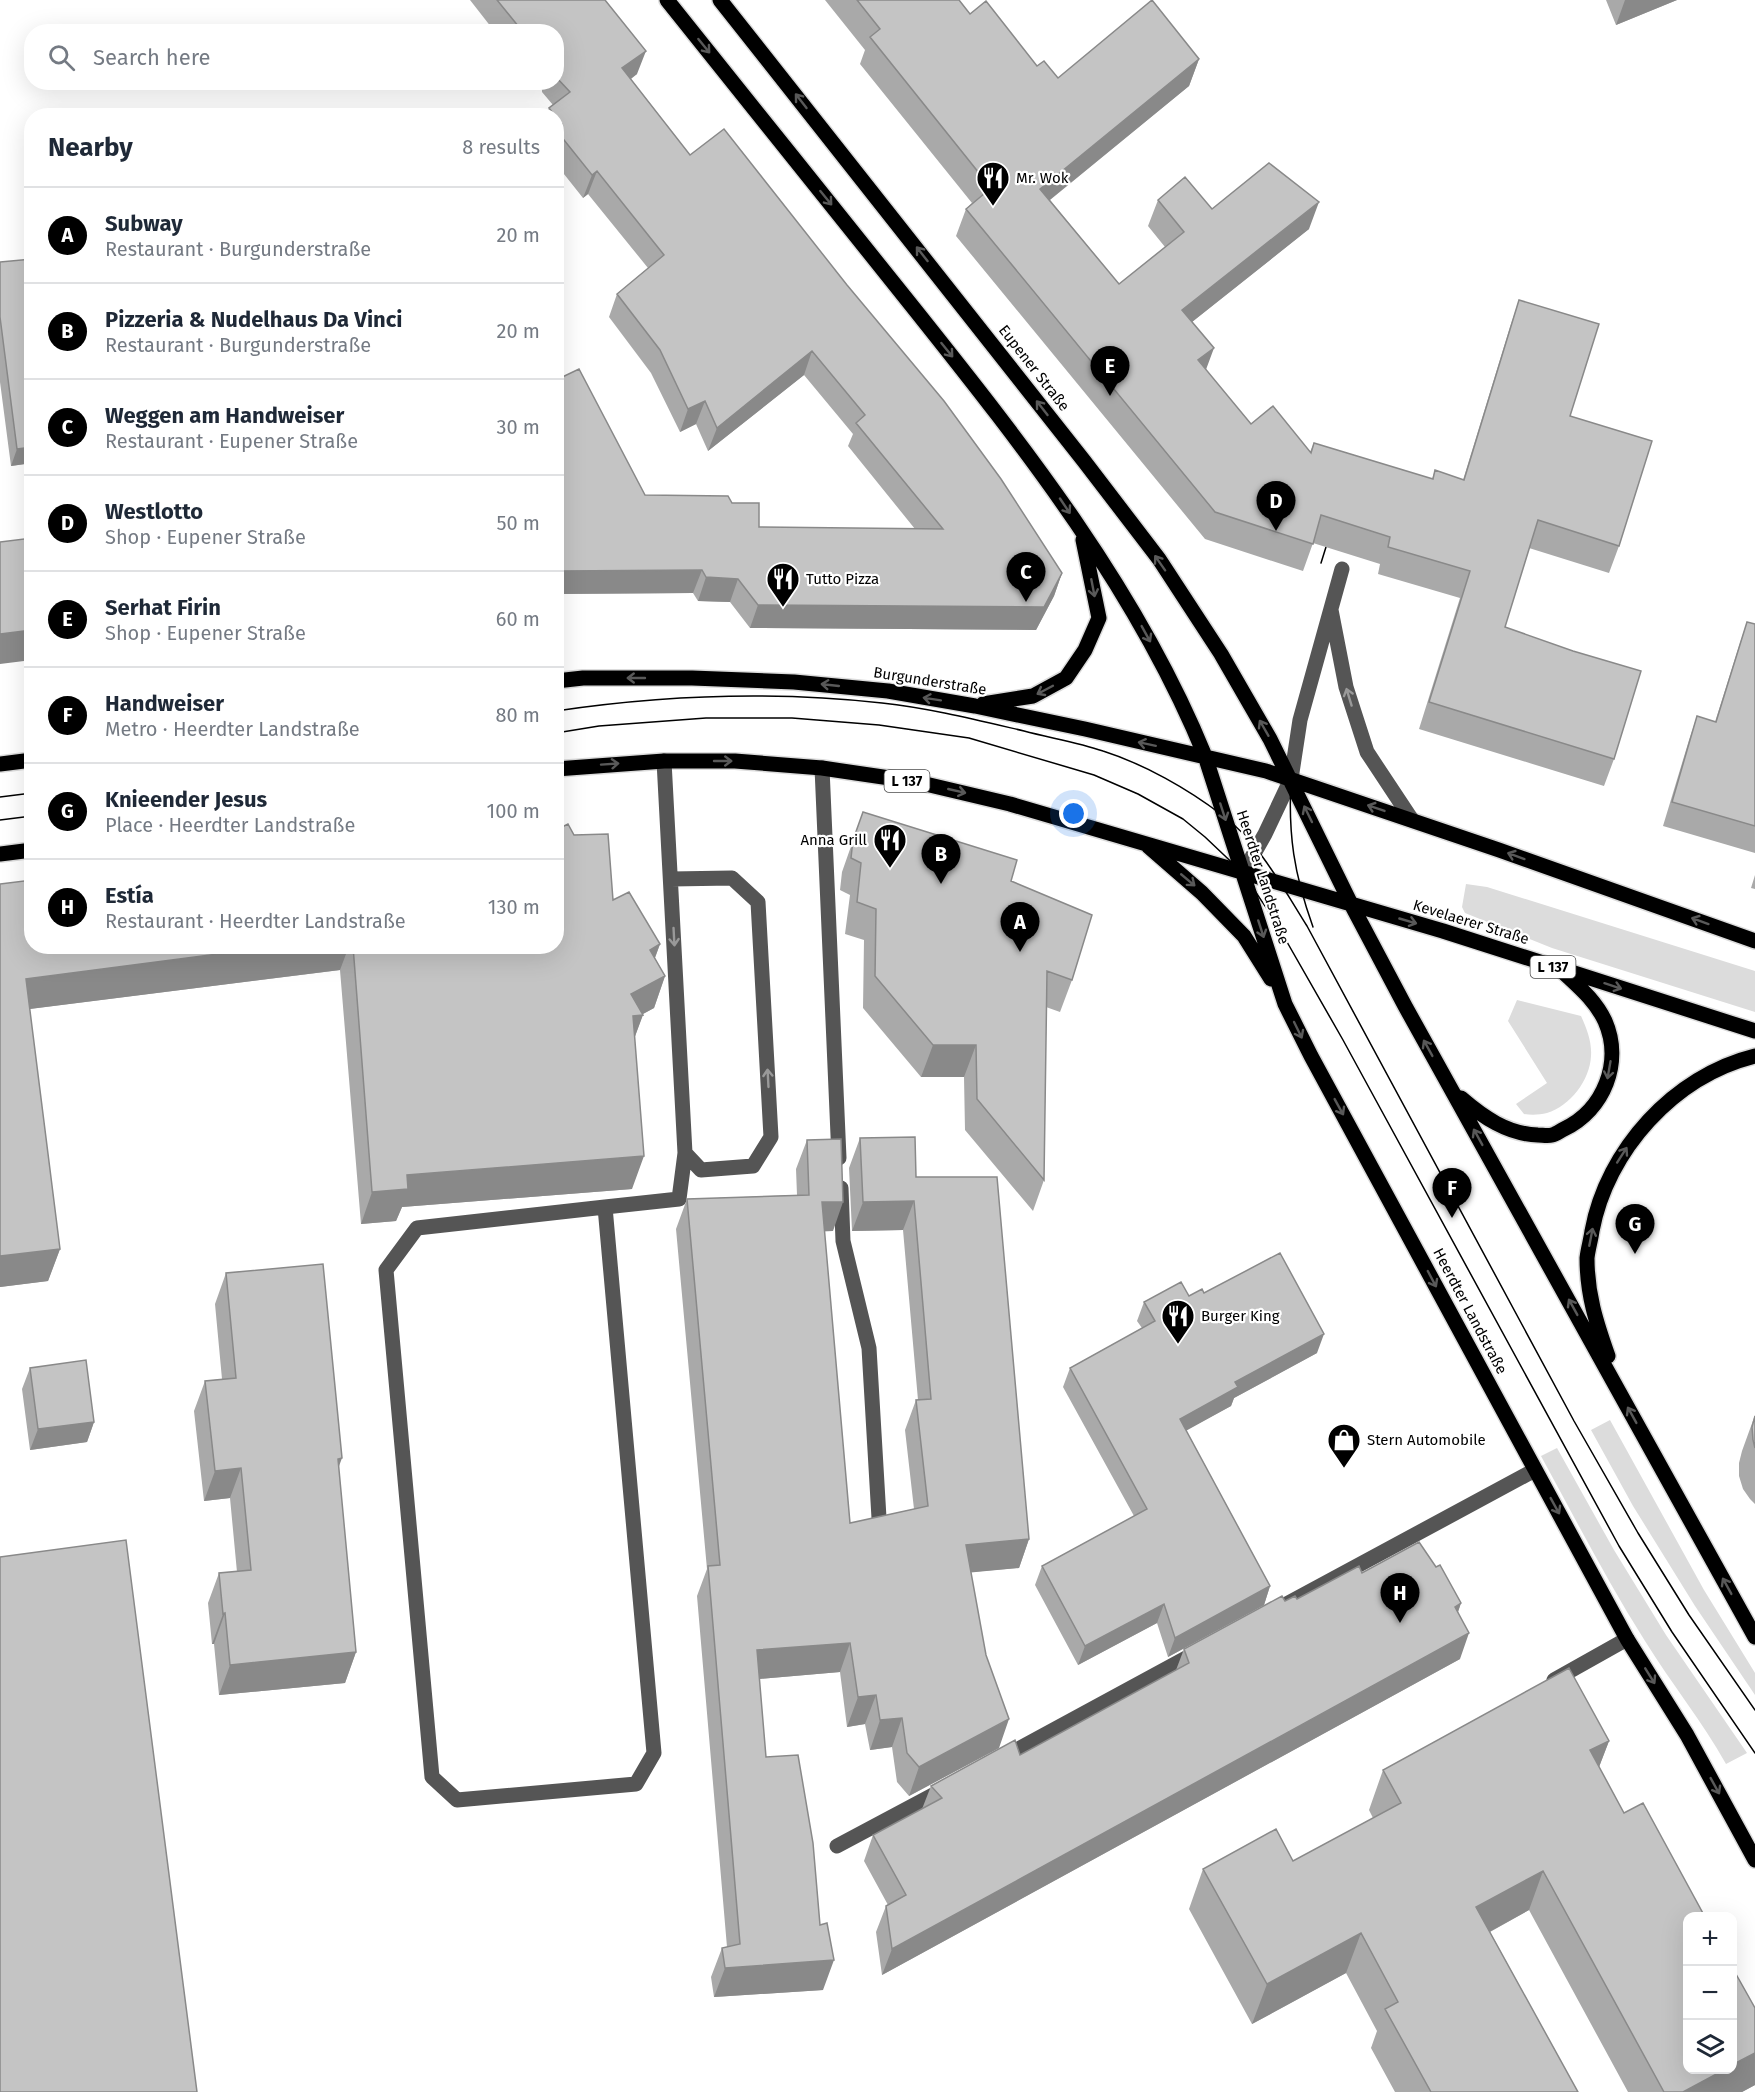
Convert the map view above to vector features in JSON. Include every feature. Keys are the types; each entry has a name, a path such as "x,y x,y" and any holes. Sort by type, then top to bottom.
{"main road":[{"path":"667,0 985,398 1048,481 1147,636 1178,696 1205,756"},
{"name":"Eupener Straße","path":"720,0 1084,460 1159,560 1221,654 1291,779"},
{"path":"975,706 1033,696 1066,678 1085,650 1099,618 1082,531"},
{"name":"Burgunderstraße","path":"564,680 692,678 794,682 888,691 975,706 1205,756 1291,779"},
{"name":"Heerdter Landstraße","path":"1205,756 1286,1004 1311,1056 1627,1639 1687,1735 1755,1860"},
{"name":"L 137","path":"564,768 664,760 735,761 822,768 916,782 1010,804 1242,873"},
{"path":"0,764 24,761"},
{"path":"1291,779 1755,941"},
{"path":"1291,779 1351,904 1755,1637"},
{"path":"1143,842 1202,893 1244,936 1286,1004"},
{"path":"0,854 24,851"},
{"name":"Kevelaerer Straße","path":"1242,873 1443,931 1755,1031"},
{"path":"1452,1090 1478,1112 1506,1129 1526,1134 1551,1135 1578,1122 1598,1102 1609,1077 1613,1049 1605,1021 1590,996 1558,968"},
{"path":"1622,1395 1592,1309 1587,1256 1597,1207 1618,1160 1641,1127 1681,1092 1715,1072 1755,1056"}],"lane":[{"path":"1242,873 1265,834 1291,779 1300,720 1342,569"},
{"path":"1330,608 1346,687 1367,752 1412,820"},
{"path":"605,1207 654,1753 636,1784 457,1800 432,1777 386,1270 417,1228 605,1207 679,1200 685,1153 664,760"},
{"path":"822,768 843,1241 869,1348 879,1518"},
{"path":"671,879 732,878 758,902 771,1137 753,1166 701,1170 685,1153"},
{"path":"1264,1616 1535,1470"},
{"path":"1538,1688 1627,1639"},
{"path":"994,1762 1212,1644"},
{"path":"837,1846 952,1784"}],"shaded area":[{"path":"1466,884 1487,887 1755,971 1755,1012 1552,948 1465,913 1462,907"},
{"path":"1517,1000 1581,1016 1589,1036 1590,1065 1583,1083 1563,1105 1547,1113 1524,1114 1516,1104 1547,1083 1508,1021"},
{"path":"1610,1420 1704,1590 1755,1673 1755,1695 1695,1606 1633,1506 1591,1430"},
{"path":"1557,1448 1614,1550 1666,1635 1747,1753 1726,1764 1645,1641 1604,1572 1541,1456"}],"building":[{"path":"497,0 605,0 646,51 622,68 690,155 724,129 847,285 944,401 1001,479 1062,573 1044,607 758,605 738,579 706,577 702,570 564,571 564,376 579,369 645,495 728,496 732,503 759,503 759,527 943,529 856,423 865,415 812,351 717,428 705,401 688,409 660,350 617,294 664,255 597,171 592,175 564,140 564,108 549,108 570,92 564,86 564,24 516,24"},
{"path":"857,0 959,0 970,14 986,1 1037,66 1044,61 1058,78 1152,0 1199,59 1040,189 1119,284 1184,232 1158,200 1185,177 1212,209 1269,163 1319,202 1182,310 1214,348 1198,360 1251,424 1273,406 1311,453 1314,443 1433,479 1435,470 1464,480 1519,300 1599,324 1570,416 1652,441 1619,546 1538,520 1505,627 1573,651 1641,671 1614,759 1429,702 1470,571 1388,547 1390,537 1321,515 1313,544 1215,512 966,209 991,188 870,37 880,29"},
{"path":"24,260 24,448 17,449 0,317 0,262"},
{"path":"24,539 24,631 0,634 0,542"},
{"path":"1747,622 1755,624 1755,826 1672,802 1697,716 1716,722"},
{"path":"863,812 1017,860 1011,881 1092,915 1072,980 1047,971 1044,1180 977,1099 976,1045 933,1045 875,976 876,909 857,902 861,863 851,858 853,840"},
{"path":"568,824 574,835 608,834 613,900 629,892 660,944 650,950 665,976 631,994 643,1015 633,1016 644,1156 407,1175 408,1189 372,1192 354,954 564,954 564,826"},
{"path":"24,881 24,954 218,954 26,979 60,1249 0,1256 0,884"},
{"path":"915,1137 916,1177 997,1177 1029,1539 966,1545 986,1655 1009,1719 919,1767 907,1753 902,1718 880,1720 876,1695 858,1697 850,1643 757,1650 766,1757 798,1755 813,1843 820,1925 827,1923 834,1960 725,1968 722,1948 740,1944 708,1566 720,1565 687,1199 809,1195 807,1140 841,1139 843,1202 822,1202 850,1523 928,1506 916,1400 931,1399 914,1201 863,1202 860,1138"},
{"path":"1280,1253 1324,1334 1235,1382 1238,1387 1180,1419 1270,1586 1175,1638 1164,1604 1085,1646 1042,1566 1147,1509 1070,1368 1155,1321 1144,1302 1181,1282 1189,1296 1202,1289 1204,1293"},
{"path":"323,1264 342,1458 338,1459 356,1652 230,1665 219,1573 251,1570 241,1468 215,1471 205,1381 236,1378 226,1273"},
{"path":"86,1360 94,1422 38,1429 30,1368"},
{"path":"1755,1416 1755,1448 1752,1427"},
{"path":"126,1540 197,2092 0,2092 0,1557"},
{"path":"1419,1542 1436,1567 1440,1565 1461,1603 1455,1607 1469,1633 892,1949 886,1906 906,1895 873,1835 942,1798 931,1786 1015,1740 1020,1755 1189,1663 1184,1649 1282,1596 1285,1601 1295,1596 1297,1599 1359,1566 1362,1573"},
{"path":"1569,1668 1609,1741 1590,1750 1624,1813 1643,1803 1702,1912 1683,1912 1683,2074 1717,2074 1683,2092 1664,2092 1543,1871 1476,1907 1578,2092 1431,2092 1385,2009 1398,2002 1361,1933 1267,1984 1203,1869 1276,1829 1293,1861 1401,1803 1383,1770"},
{"path":"1737,1976 1755,2008 1755,2053 1737,2062"}],"tram line":[{"path":"1321,563 1326,547"},
{"path":"564,710 637,701 719,696 841,699 917,708 1073,743 1118,756 1180,787 1222,815 1248,838 1259,852 1307,926 1574,1421 1638,1533 1689,1615 1755,1710"},
{"path":"564,732 599,726 706,718 792,718 879,725 969,738 1094,775 1138,794 1183,819 1205,837 1243,873 1275,921 1343,1040 1619,1546 1672,1632 1755,1753"},
{"path":"1291,779 1290,818 1294,854 1301,889 1313,927"},
{"path":"0,797 24,794"},
{"path":"0,820 24,817"}],"place":[{"name":"Mr. Wok","path":"993,207"},
{"name":"Serhat Firin","path":"1110,396"},
{"name":"Westlotto","path":"1276,531"},
{"name":"Weggen am Handweiser","path":"1026,602"},
{"name":"Tutto Pizza","path":"783,608"},
{"name":"Anna Grill","path":"890,869"},
{"name":"Pizzeria & Nudelhaus Da Vinci","path":"941,884"},
{"name":"Subway","path":"1020,952"},
{"name":"Handweiser","path":"1452,1218"},
{"name":"Knieender Jesus","path":"1635,1254"},
{"name":"Burger King","path":"1178,1345"},
{"name":"Stern Automobile","path":"1344,1469"},
{"name":"Estía","path":"1400,1623"}]}
